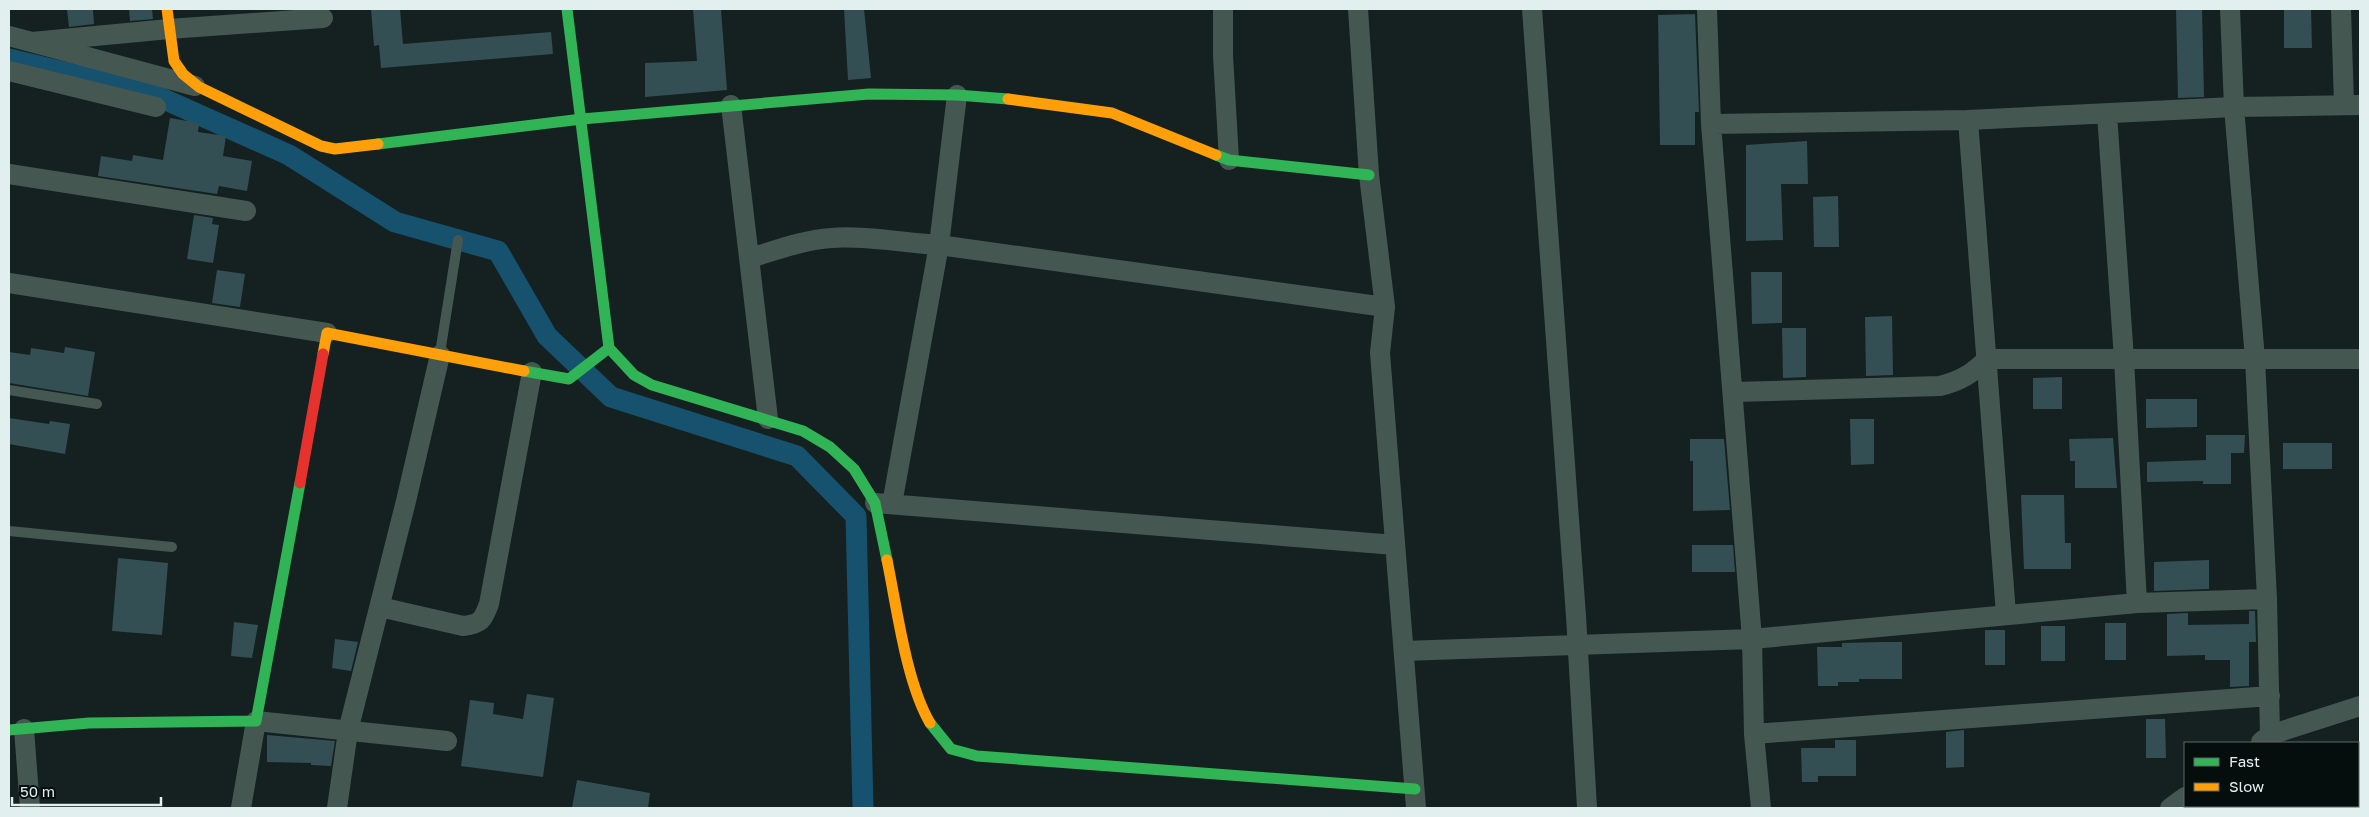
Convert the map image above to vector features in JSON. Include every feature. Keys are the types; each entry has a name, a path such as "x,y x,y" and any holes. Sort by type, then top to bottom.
{"street":[{"path":"167,9 174,61 183,74 199,87"},
{"path":"568,9 582,119 605,351 634,375 652,385 803,431 830,447 854,469 883,503 1395,545"},
{"path":"1223,9 1223,55 1229,160"},
{"path":"957,95 939,245 883,503 909,665 921,708 934,730 951,749 977,756 1415,798 1380,352 1385,308 1369,175 1358,9"},
{"path":"1532,9 1587,808"},
{"path":"1707,9 1712,124 1752,639 1754,734 1761,808"},
{"path":"2230,9 2234,107 2255,359 2267,599 2270,696 2265,739 2360,706"},
{"path":"1712,124 1968,120 2234,107 2352,105 2341,9"},
{"path":"32,42 169,29 323,18"},
{"path":"9,36 199,87 321,146 335,149 582,119 731,105 869,94 957,95 1031,101 1112,113 1229,160 1369,175"},
{"path":"9,71 156,107"},
{"path":"731,105 768,419"},
{"path":"2107,114 2138,603"},
{"path":"1968,120 2006,614"},
{"path":"9,174 246,211"},
{"path":"750,258 802,242 833,237 939,245 1385,308"},
{"path":"9,283 327,333 569,378 605,351"},
{"path":"241,808 327,333"},
{"path":"337,808 348,731 380,607 440,355"},
{"path":"1733,392 1940,386 1959,381 1973,373 1987,359 2360,359"},
{"path":"380,607 463,626 476,624 484,617 489,604 532,372"},
{"path":"1404,651 1752,639 2138,603 2267,599"},
{"path":"1754,734 2270,696"},
{"path":"30,808 16,729 89,723 256,721 448,741"},
{"path":"2170,808 2184,798"}],"lane":[{"path":"440,355 458,240"},
{"path":"9,390 98,404"},
{"path":"9,531 172,547"}],"building":[{"path":"67,9 93,9 94,24 69,27"},
{"path":"129,9 152,9 153,19 130,21"},
{"path":"371,9 400,9 403,44 551,32 553,54 381,68 379,45 374,46"},
{"path":"693,9 721,9 727,90 645,97 645,63 697,61"},
{"path":"844,9 864,9 871,78 848,80"},
{"path":"2176,9 2202,9 2204,97 2178,98"},
{"path":"2284,9 2311,9 2312,48 2284,48"},
{"path":"1695,14 1699,112 1695,112 1695,145 1660,145 1658,15"},
{"path":"170,118 199,123 198,132 226,136 223,156 252,161 247,191 219,186 217,194 98,176 101,156 132,161 133,155 163,160"},
{"path":"1807,141 1808,184 1781,184 1783,240 1746,241 1746,145"},
{"path":"1838,196 1839,247 1814,247 1813,197"},
{"path":"194,215 213,218 212,224 219,225 213,263 187,259"},
{"path":"217,270 245,274 240,307 212,303"},
{"path":"1751,272 1782,272 1782,323 1752,324"},
{"path":"1892,316 1893,375 1866,376 1865,317"},
{"path":"1782,328 1806,328 1806,377 1783,378"},
{"path":"65,347 95,352 88,396 9,383 9,352 30,355 31,348 64,353"},
{"path":"2062,377 2062,409 2033,409 2033,378"},
{"path":"2146,399 2197,399 2197,427 2146,428"},
{"path":"9,418 49,424 50,421 70,424 65,454 9,444"},
{"path":"1850,419 1874,419 1874,464 1851,465"},
{"path":"2206,435 2245,435 2244,453 2231,453 2231,484 2203,484 2203,481 2147,482 2147,462 2206,460"},
{"path":"2113,438 2117,488 2075,488 2075,461 2070,461 2069,439"},
{"path":"1690,439 1724,439 1730,510 1693,511 1693,461 1690,461"},
{"path":"2283,443 2332,443 2332,469 2283,469"},
{"path":"2021,495 2064,495 2065,543 2071,543 2071,569 2024,569"},
{"path":"1692,545 1733,545 1735,572 1692,572"},
{"path":"118,558 168,563 162,635 112,631"},
{"path":"2209,560 2209,589 2154,591 2154,562"},
{"path":"2249,611 2255,611 2256,642 2249,642 2249,686 2230,687 2230,660 2205,660 2205,655 2167,656 2167,614 2188,613 2188,625 2249,624"},
{"path":"234,622 258,625 252,658 231,656"},
{"path":"2105,623 2126,623 2126,660 2105,660"},
{"path":"2041,626 2065,626 2065,661 2041,661"},
{"path":"1985,630 2005,630 2005,665 1985,665"},
{"path":"335,639 358,642 351,671 332,668"},
{"path":"1902,642 1902,679 1859,679 1859,682 1838,682 1838,686 1818,686 1817,647 1842,647 1842,643"},
{"path":"527,694 554,698 543,777 461,766 470,700 494,703 493,714 523,719"},
{"path":"2146,719 2165,719 2166,758 2146,758"},
{"path":"1964,730 1964,767 1946,768 1946,732"},
{"path":"267,735 335,741 331,766 311,765 311,763 267,762"},
{"path":"1835,740 1856,740 1856,776 1818,776 1818,782 1802,782 1801,748 1835,748"},
{"path":"577,780 650,793 648,808 572,808"}],"waterway":[{"path":"9,59 148,92 289,155 395,222 498,251 547,336 611,397 797,456 856,516 863,808"}],"traffic: fast":[{"path":"524,371 569,379 609,348 567,9"},
{"path":"378,144 582,119 869,94 957,95 1008,99"},
{"path":"1216,155 1229,160 1369,175"},
{"path":"609,348 634,375 652,385 803,431 830,447 854,469 875,503 887,560"},
{"path":"9,730 89,723 256,721 300,483"},
{"path":"930,723 951,749 977,756 1415,789"}],"traffic: slow":[{"path":"167,9 174,61 183,74 199,87 321,146 335,149 378,144"},
{"path":"1008,99 1112,113 1216,155"},
{"path":"323,354 327,333 524,371"},
{"path":"887,560 908,666 930,723"}],"traffic: jam":[{"path":"300,483 323,354"}]}
